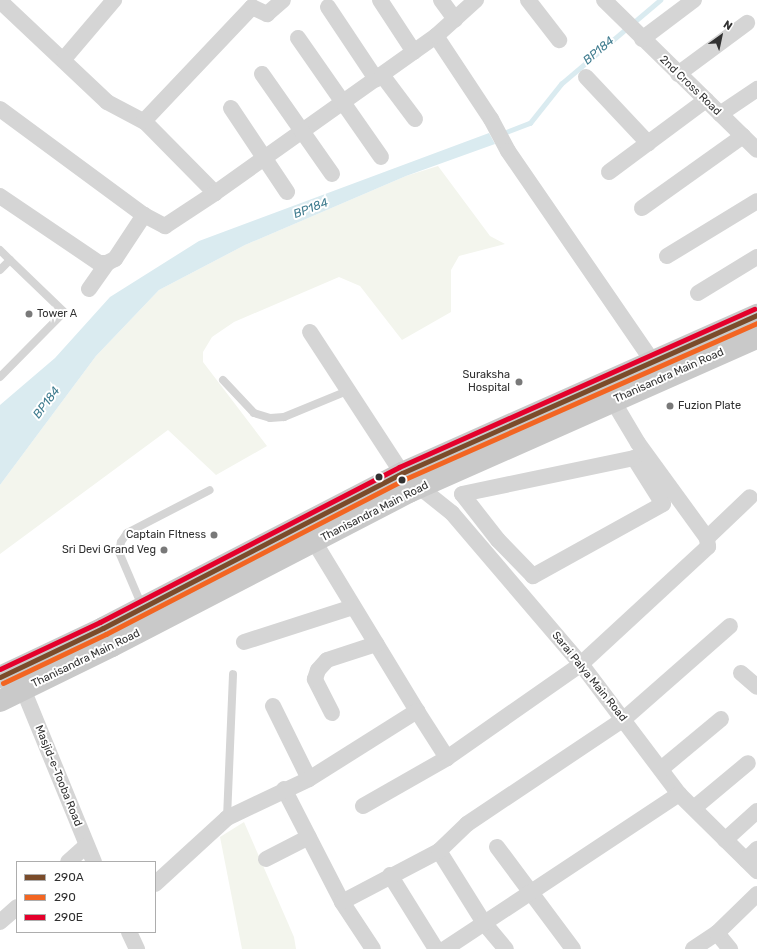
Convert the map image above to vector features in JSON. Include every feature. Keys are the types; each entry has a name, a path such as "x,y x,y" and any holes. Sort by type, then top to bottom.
{"main road":[{"name":"Thanisandra Main Road","path":"0,678 143,608 402,473 757,315"},
{"name":"Thanisandra Main Road","path":"0,700 23,690 315,543 418,488 757,338"}],"street":[{"path":"62,60 114,0"},
{"path":"144,121 252,7 267,14 283,0"},
{"path":"380,0 414,52"},
{"path":"441,0 455,19"},
{"path":"0,109 144,215 165,226 215,193 414,52 436,36 476,0"},
{"path":"528,0 559,40"},
{"name":"2nd Cross Road","path":"604,0 633,31 753,144"},
{"path":"633,31 694,0"},
{"path":"0,1 107,102 144,121 215,193"},
{"path":"328,7 379,77 415,120"},
{"path":"678,74 747,23"},
{"path":"436,36 491,119 508,151 653,362"},
{"path":"298,38 381,157"},
{"path":"262,74 332,174"},
{"path":"586,77 648,144"},
{"path":"720,114 757,89"},
{"path":"609,172 706,100"},
{"path":"231,108 287,192"},
{"path":"642,208 753,144"},
{"path":"0,196 99,263 107,264"},
{"path":"667,256 757,201"},
{"path":"89,289 107,264 114,259 144,215"},
{"path":"698,293 757,257"},
{"name":"Sarai Palya Main Road","path":"310,332 347,391 402,473 418,488 452,513 581,664 624,719 679,794 751,865"},
{"path":"362,806 447,758 581,664 708,547 707,538 638,443 613,401"},
{"path":"634,458 663,504 533,576 498,540 470,505 462,494 634,458"},
{"path":"707,538 750,497"},
{"path":"452,513 470,505"},
{"path":"483,548 498,540"},
{"path":"315,543 447,758"},
{"path":"511,583 528,571"},
{"path":"244,642 353,607"},
{"path":"342,902 390,875 439,851 467,824 624,719 730,626"},
{"path":"332,713 315,679 318,670 327,660 376,644"},
{"path":"741,673 757,687"},
{"name":"Masjid-e-Tooba Road","path":"23,690 86,846 94,861"},
{"path":"273,706 309,779"},
{"path":"156,883 226,818 284,789 309,779 417,711"},
{"path":"661,769 721,719"},
{"path":"694,808 748,763"},
{"path":"284,789 342,902 373,949"},
{"path":"445,949 679,794"},
{"path":"725,840 757,812"},
{"path":"266,859 309,837"},
{"path":"69,861 86,846"},
{"path":"497,848 530,894 573,949"},
{"path":"751,865 757,849"},
{"path":"439,851 484,923 506,949"},
{"path":"390,875 436,949"},
{"path":"693,949 717,933 757,894"},
{"path":"0,922 16,908"},
{"path":"129,933 137,949"},
{"path":"717,933 730,949"}],"lane":[{"path":"0,250 64,312 0,377"},
{"path":"0,270 10,260"},
{"path":"224,380 254,412 270,418 284,417 347,391"},
{"path":"143,608 119,552 121,542 127,533 210,490"},
{"path":"226,818 233,674"}],"shaded area":[{"path":"438,166 490,236 505,244 459,256 451,270 451,312 402,340 360,286 339,277 234,322 212,337 203,352 203,362 267,446 216,475 168,430 0,554 0,485 96,356 159,290 245,245 406,176"},
{"path":"244,822 294,937 296,949 242,949 220,837"}],"water":[{"path":"489,133 495,144 406,176 245,245 159,290 96,356 0,485 0,405 55,358 110,297 199,241"}],"waterway":[{"name":"BP184","path":"501,134 530,123 561,84 660,0"}],"transit line":[{"name":"290E","path":"0,669 100,622 399,467 754,309"},
{"name":"290A","path":"0,677 103,628 402,473 757,315"},
{"name":"290","path":"3,683 106,634 405,479 757,323"}],"place":[{"name":"Tower A","path":"29,314"},
{"name":"Suraksha Hospital","path":"519,382"},
{"name":"Fuzion Plate","path":"670,406"},
{"name":"Captain FItness","path":"214,535"},
{"name":"Sri Devi Grand Veg","path":"164,550"}]}
